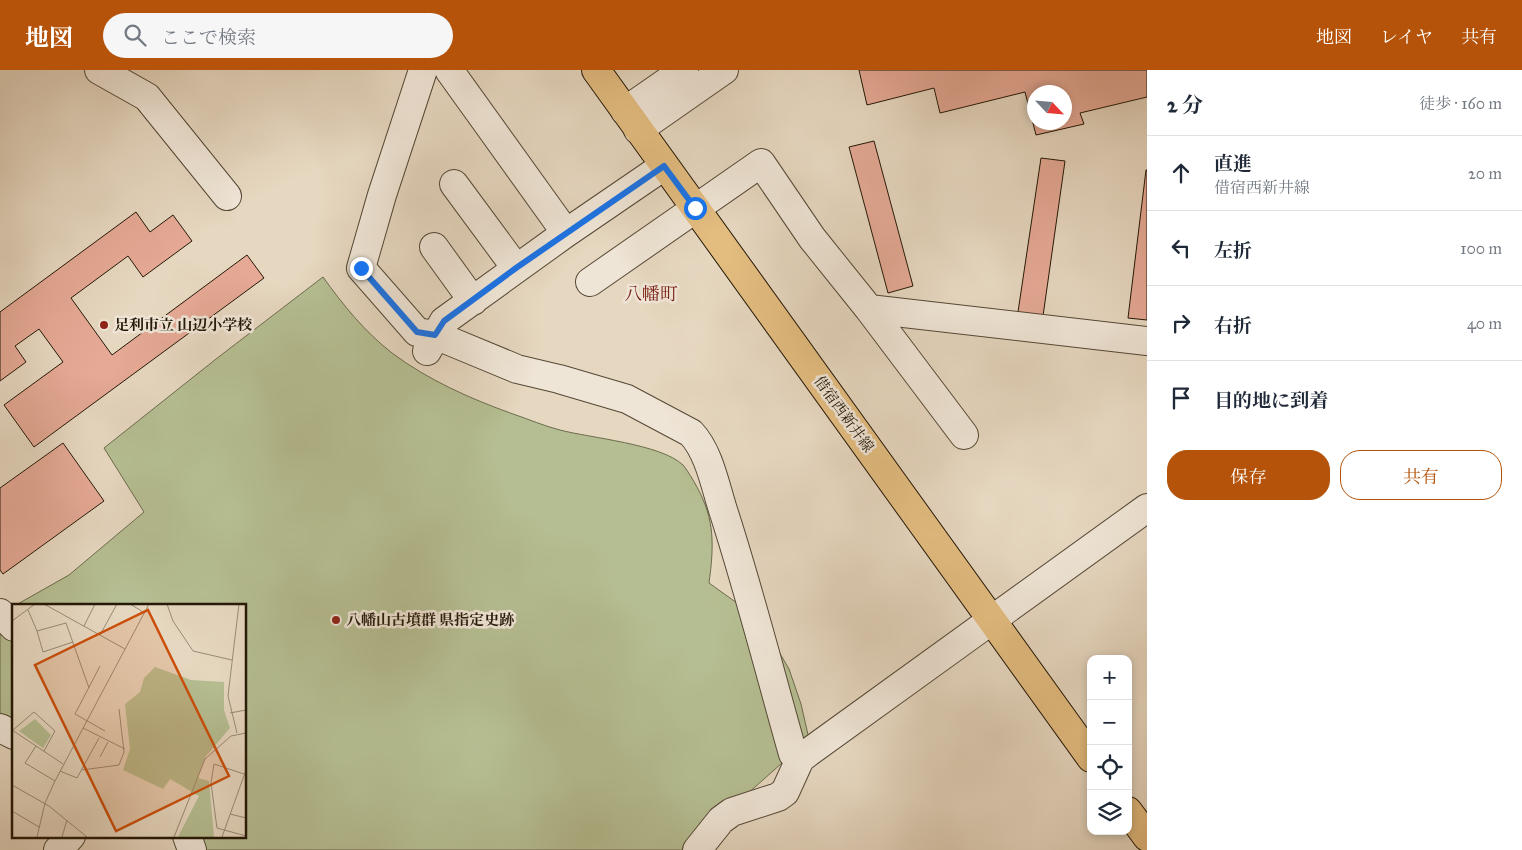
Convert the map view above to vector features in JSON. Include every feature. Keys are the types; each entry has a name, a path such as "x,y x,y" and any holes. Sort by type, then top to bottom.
{"main road":[{"name":"借宿西新井線","path":"596,70 1087,752"}],"street":[{"path":"99,70 147,97 227,196"},
{"path":"423,70 382,195 361,268 417,332 431,344 627,399 691,433 698,440 738,558 793,754 800,759"},
{"path":"449,70 566,233"},
{"path":"631,120 684,70"},
{"path":"631,120 724,70"},
{"path":"590,282 761,163 812,238 869,308 964,435"},
{"path":"431,344 444,321 516,268 664,166"},
{"path":"454,184 516,268"},
{"path":"434,247 473,301"},
{"path":"869,308 1147,341"},
{"path":"697,850 721,820 732,812 778,797 785,792 800,759 808,752 992,620 1144,516"},
{"path":"0,613 12,625"},
{"path":"0,728 12,733"},
{"path":"58,850 69,838"},
{"path":"188,838 192,850"}],"green space":[{"path":"323,277 364,327 392,353 420,372 450,388 481,402 548,427 642,447 673,458 683,465 689,473 703,499 707,511 712,534 709,583 744,608 775,645 789,669 801,704 809,739 710,827 687,850 204,850 201,838 246,838 246,604 18,604 69,575 144,512 104,448"},
{"path":"12,607 12,721 0,718 0,614"}],"building":[{"path":"859,70 1147,70 1147,97 1080,113 1084,124 1072,127 1072,85 1027,85 1027,100 1025,92 940,113 934,88 867,105"},
{"path":"1035,130 1058,130 1036,135"},
{"path":"874,141 913,286 888,293 849,147"},
{"path":"1041,158 1065,161 1043,316 1018,312"},
{"path":"1147,170 1147,320 1128,318"},
{"path":"136,212 150,232 173,215 192,241 143,277 128,256 71,298 112,355 247,255 264,278 34,447 4,405 63,362 39,329 15,346 26,362 0,381 0,312"},
{"path":"63,443 104,501 3,574 0,570 0,488"}],"place":[{"name":"足利市立 山辺小学校","path":"104,325"},
{"name":"八幡山古墳群 県指定史跡","path":"336,620"}],"district":[{"name":"八幡町","path":"651,294"}],"route":[{"path":"361,268 417,332 435,335 444,321 516,268 664,166 695,208"}]}
